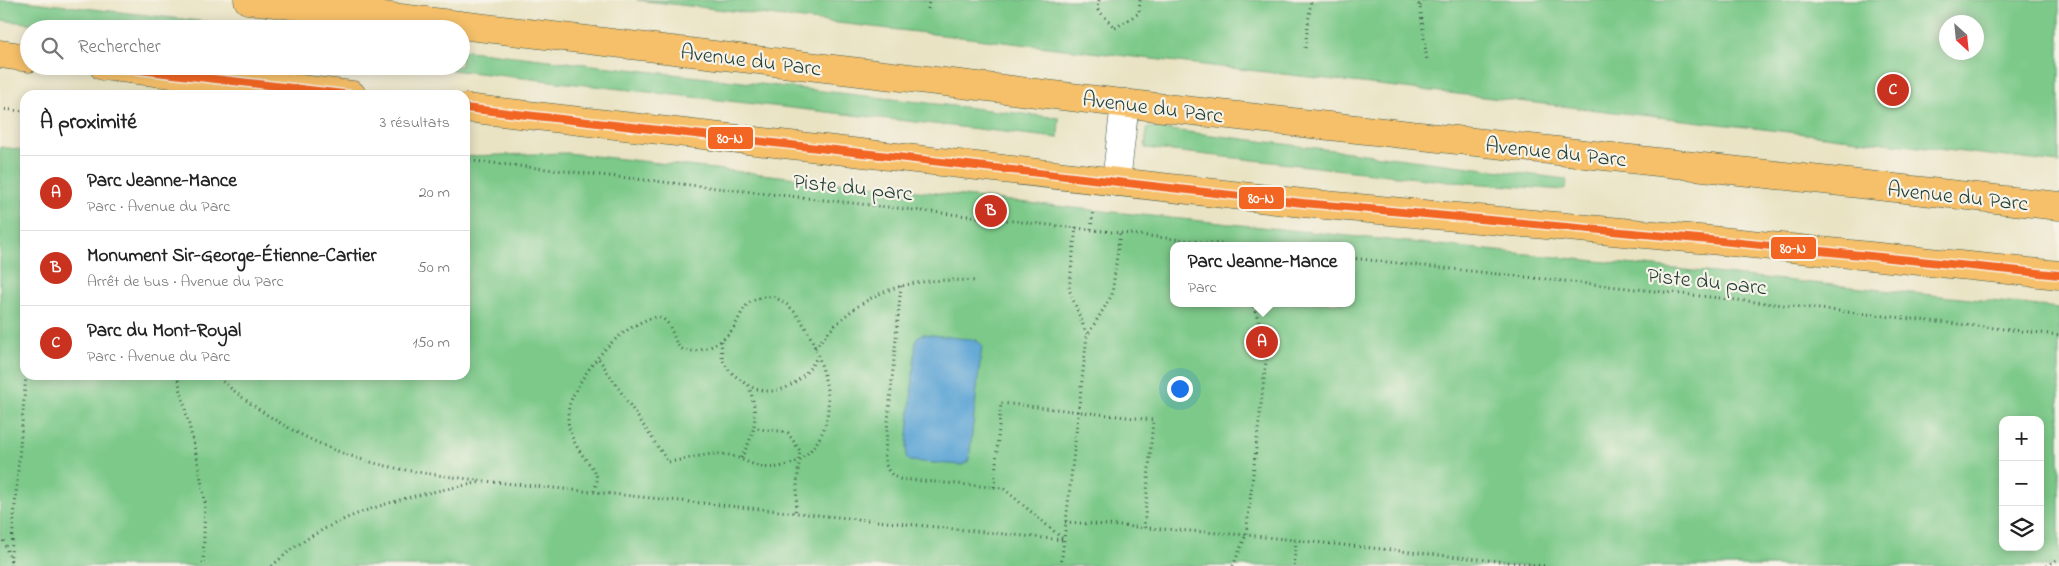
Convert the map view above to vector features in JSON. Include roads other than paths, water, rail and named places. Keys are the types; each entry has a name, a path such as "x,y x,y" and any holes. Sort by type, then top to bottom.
{"main road":[{"name":"Avenue du Parc","path":"248,0 418,20"},
{"name":"Avenue du Parc","path":"470,26 1125,103 2059,206"},
{"path":"0,54 20,57"},
{"path":"180,75 309,90"},
{"path":"470,109 1412,214 1721,241 2059,275"}],"lane":[{"path":"1116,182 1125,103"}],"water":[{"path":"924,334 976,340 982,345 969,459 968,462 962,465 909,461 906,458 916,340 917,337"}],"place":[{"name":"Parc du Mont-Royal","path":"1893,90"},
{"name":"Monument Sir-George-Étienne-Cartier","path":"991,211"},
{"name":"Parc Jeanne-Mance","path":"1262,342"}]}
